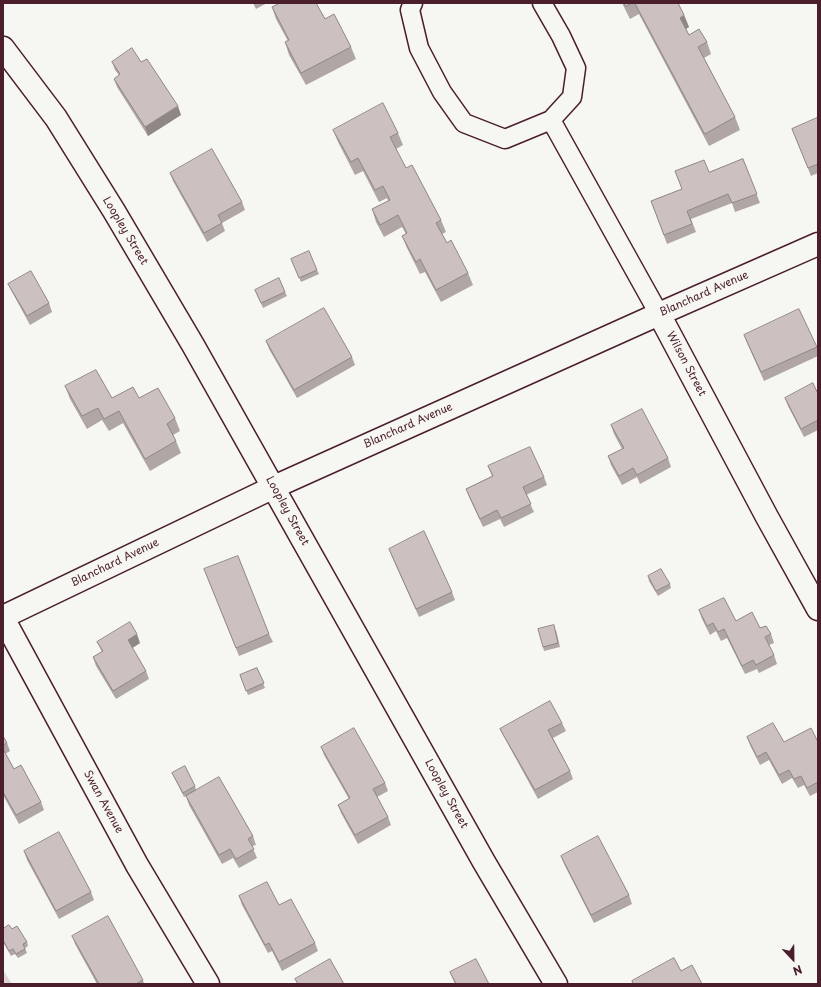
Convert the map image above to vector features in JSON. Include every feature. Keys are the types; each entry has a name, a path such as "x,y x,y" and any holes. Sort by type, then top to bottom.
{"street":[{"name":"Loopley Street","path":"3,48 56,118 110,205 193,345 484,862 556,984"},
{"name":"Blanchard Avenue","path":"3,617 274,487 818,244"},
{"name":"Wilson Street","path":"659,314 767,517 818,609"},
{"name":"Swan Avenue","path":"3,617 137,865 208,984"}],"lane":[{"path":"413,3 410,10 419,48 442,92 464,122 505,139 551,120 572,97 576,68 561,36 542,3"},
{"name":"Wilson Street","path":"551,120 659,314"}],"shaded area":[{"path":"3,970 12,984 3,984"}],"building":[{"path":"278,3 316,3 325,19 334,14 351,47 301,73 285,42 289,40 272,7"},
{"path":"624,3 632,3 626,6"},
{"path":"635,3 678,3 684,15 680,18 689,35 699,29 707,42 698,47 735,117 705,134"},
{"path":"132,48 141,62 147,59 178,106 145,127 114,79 120,74 112,62"},
{"path":"383,103 398,133 390,137 406,168 412,165 441,220 436,223 447,243 451,240 468,273 436,290 420,259 416,262 402,236 407,233 398,215 380,225 372,209 390,200 383,186 375,190 358,158 351,162 333,130"},
{"path":"817,118 818,164 808,168 792,129"},
{"path":"212,149 242,202 218,215 222,223 204,233 170,173"},
{"path":"743,159 757,194 732,203 728,194 687,211 692,224 664,235 651,201 682,189 675,171 704,160 709,172"},
{"path":"309,251 317,270 299,278 291,259"},
{"path":"31,271 49,303 27,316 8,284"},
{"path":"279,278 285,292 261,303 255,290"},
{"path":"324,308 352,357 294,390 266,341"},
{"path":"799,309 817,347 761,372 744,335"},
{"path":"96,370 112,398 133,387 139,398 158,388 175,418 167,424 176,441 145,459 119,411 104,419 98,408 82,416 65,386"},
{"path":"813,383 818,394 818,420 801,429 785,398"},
{"path":"642,409 668,458 637,475 633,468 619,476 608,456 624,448 611,425"},
{"path":"530,447 544,477 523,487 531,504 501,518 497,510 480,519 466,489 493,476 488,466"},
{"path":"424,531 452,592 416,609 389,549"},
{"path":"238,556 269,634 236,648 204,569"},
{"path":"661,569 670,584 656,591 648,576"},
{"path":"724,598 736,621 752,612 760,628 766,626 771,634 765,637 774,655 756,665 753,660 742,666 724,629 718,632 713,623 707,626 699,610"},
{"path":"130,622 137,634 128,640 146,671 113,691 93,657 103,651 97,642"},
{"path":"554,625 558,643 543,647 538,629"},
{"path":"257,668 264,683 246,691 240,675"},
{"path":"550,701 562,723 548,730 570,771 535,790 500,729"},
{"path":"773,723 784,742 811,728 818,742 818,782 807,788 801,776 794,779 789,770 779,775 766,752 757,757 747,737"},
{"path":"354,728 385,783 373,789 388,817 355,835 338,805 350,798 321,747"},
{"path":"3,736 7,743 3,745"},
{"path":"3,749 14,769 21,765 41,802 16,815 3,792"},
{"path":"185,766 195,786 183,793 172,773"},
{"path":"219,777 253,836 248,839 254,849 236,859 230,849 219,855 186,796"},
{"path":"59,832 91,892 56,911 24,851"},
{"path":"598,836 629,895 591,915 561,856"},
{"path":"267,882 279,905 291,899 315,943 279,962 269,943 265,945 239,896"},
{"path":"108,916 143,980 136,984 99,984 72,936"},
{"path":"9,925 12,929 17,926 27,942 23,944 25,949 16,954 13,949 9,951 3,940 3,929"},
{"path":"674,958 681,971 692,965 702,984 633,984 632,981"},
{"path":"330,959 344,984 298,984 295,979"},
{"path":"476,959 489,984 456,984 450,972"}]}
